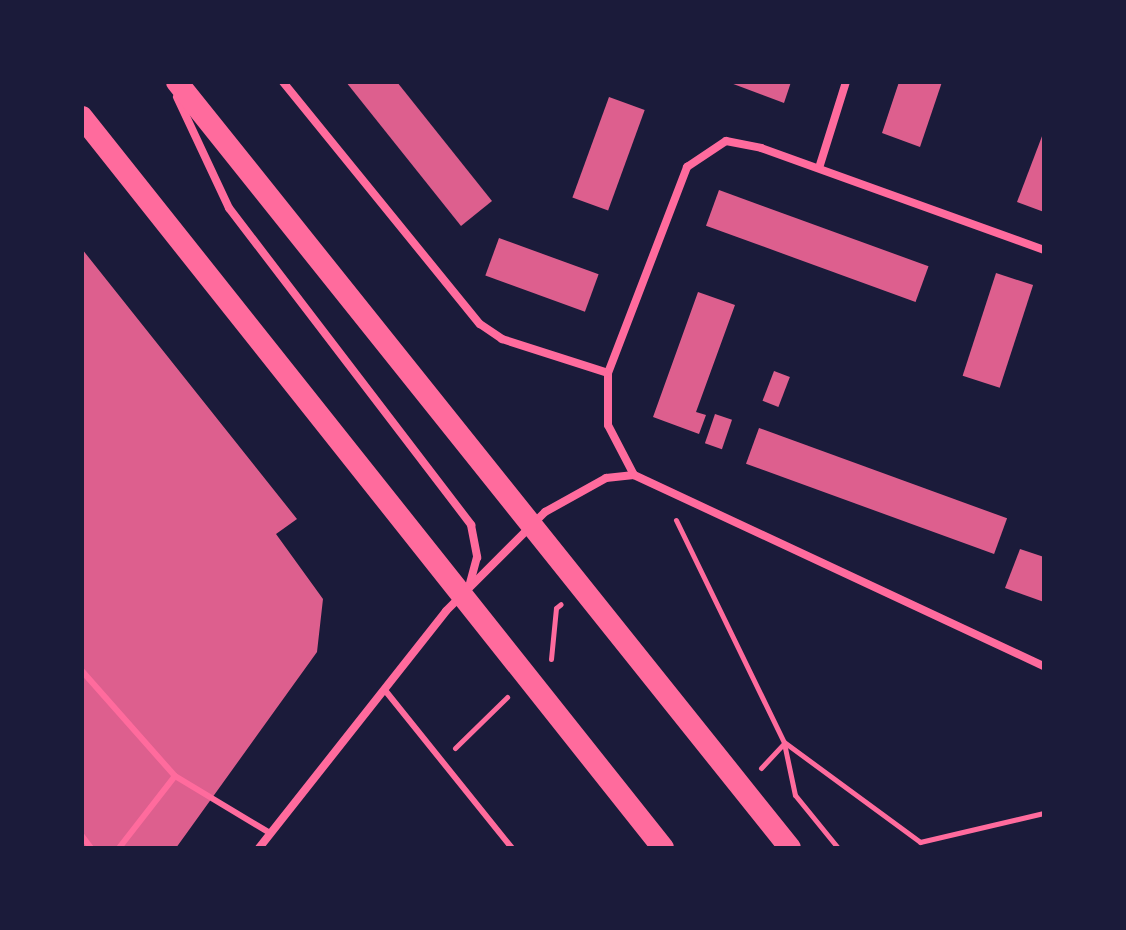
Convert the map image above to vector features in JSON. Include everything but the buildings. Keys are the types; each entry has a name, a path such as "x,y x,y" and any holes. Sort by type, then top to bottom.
{"highway":[{"path":"177,82 790,848"},
{"path":"82,117 663,848"}],"street":[{"path":"170,82 229,208 471,525 477,557 463,595"},
{"path":"283,82 480,324 502,339 608,373"},
{"path":"819,168 846,82"},
{"path":"634,475 608,425 608,373 687,167 726,141 819,168 1044,250"},
{"path":"259,848 383,688 463,595 532,526 579,489 606,478 634,475 1044,666"}],"lane":[{"path":"82,671 175,776 270,833"},
{"path":"383,688 512,848"},
{"path":"119,848 175,776"},
{"path":"82,836 91,848"}],"path":[{"path":"659,486 784,742 795,795 838,848"},
{"path":"784,742 920,842 1044,813"}]}
